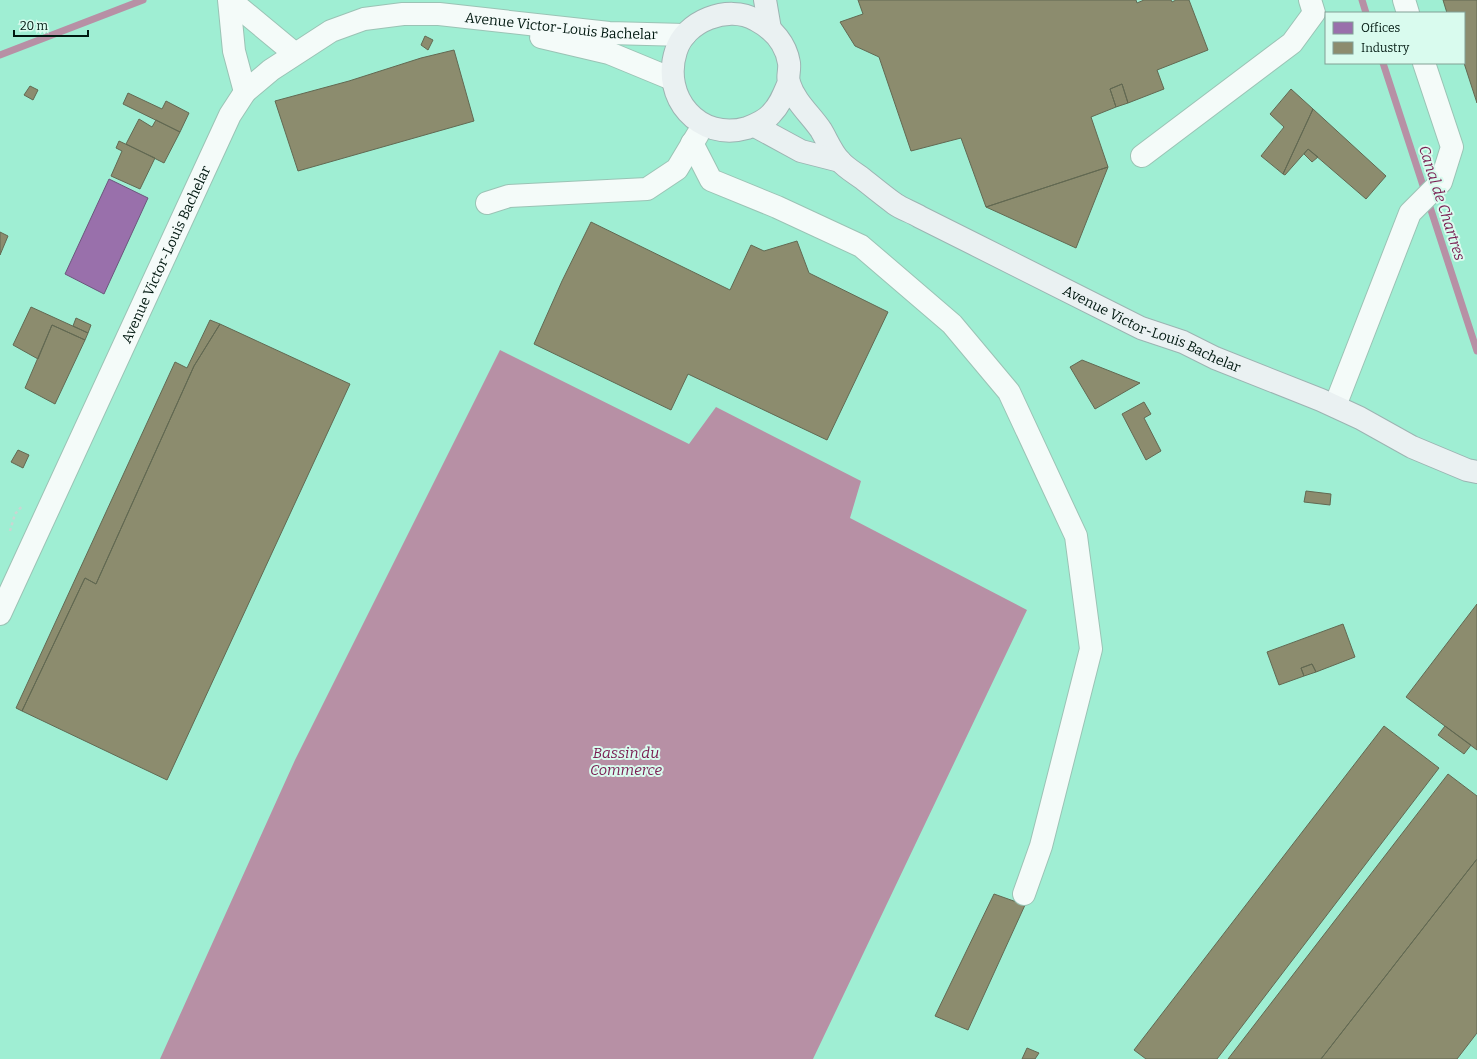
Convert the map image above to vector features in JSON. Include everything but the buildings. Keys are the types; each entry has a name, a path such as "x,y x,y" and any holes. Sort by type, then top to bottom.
{"main road":[{"path":"765,0 770,29"},
{"path":"719,8 734,14 754,18 770,29 783,44 789,63 789,82 782,100 771,115 755,126 740,130 724,130 704,124 695,119 684,108 676,94 672,79 672,64 676,49 684,35 719,8"},
{"name":"Avenue Victor-Louis Bachelar","path":"789,82 804,109 820,128 840,161 896,205 1141,328 1183,342 1215,358 1335,406 1412,447 1467,470 1477,472"},
{"name":"Avenue Victor-Louis Bachelar","path":"755,126 801,151 840,161"}],"street":[{"path":"229,0 294,53"},
{"path":"229,0 234,51 245,92"},
{"path":"1142,156 1292,43 1314,13 1310,0"},
{"path":"1404,0 1408,12"},
{"name":"Avenue Victor-Louis Bachelar","path":"0,614 220,136 230,115 245,92 294,53 331,31 364,19 403,14 439,14 609,33 684,35"},
{"name":"Avenue Victor-Louis Bachelar","path":"439,14 609,53 672,79"},
{"path":"1335,406 1410,213 1441,182 1452,147 1424,64"},
{"path":"487,203 509,196 647,189 676,169 704,124"},
{"path":"692,143 711,180 777,207 861,246 952,324 1009,392 1076,536 1091,649 1041,846 1024,894"}],"shaded area":[{"path":"0,0 1477,0 1477,1059 0,1059"}],"water":[{"name":"Bassin du Commerce","path":"500,350 689,444 716,407 861,481 850,518 1027,610 813,1059 160,1059 295,760"}],"waterway":[{"path":"0,55 143,0"},
{"name":"Canal de Chartres","path":"1362,0 1366,12"},
{"name":"Canal de Chartres","path":"1383,64 1477,351"}]}
